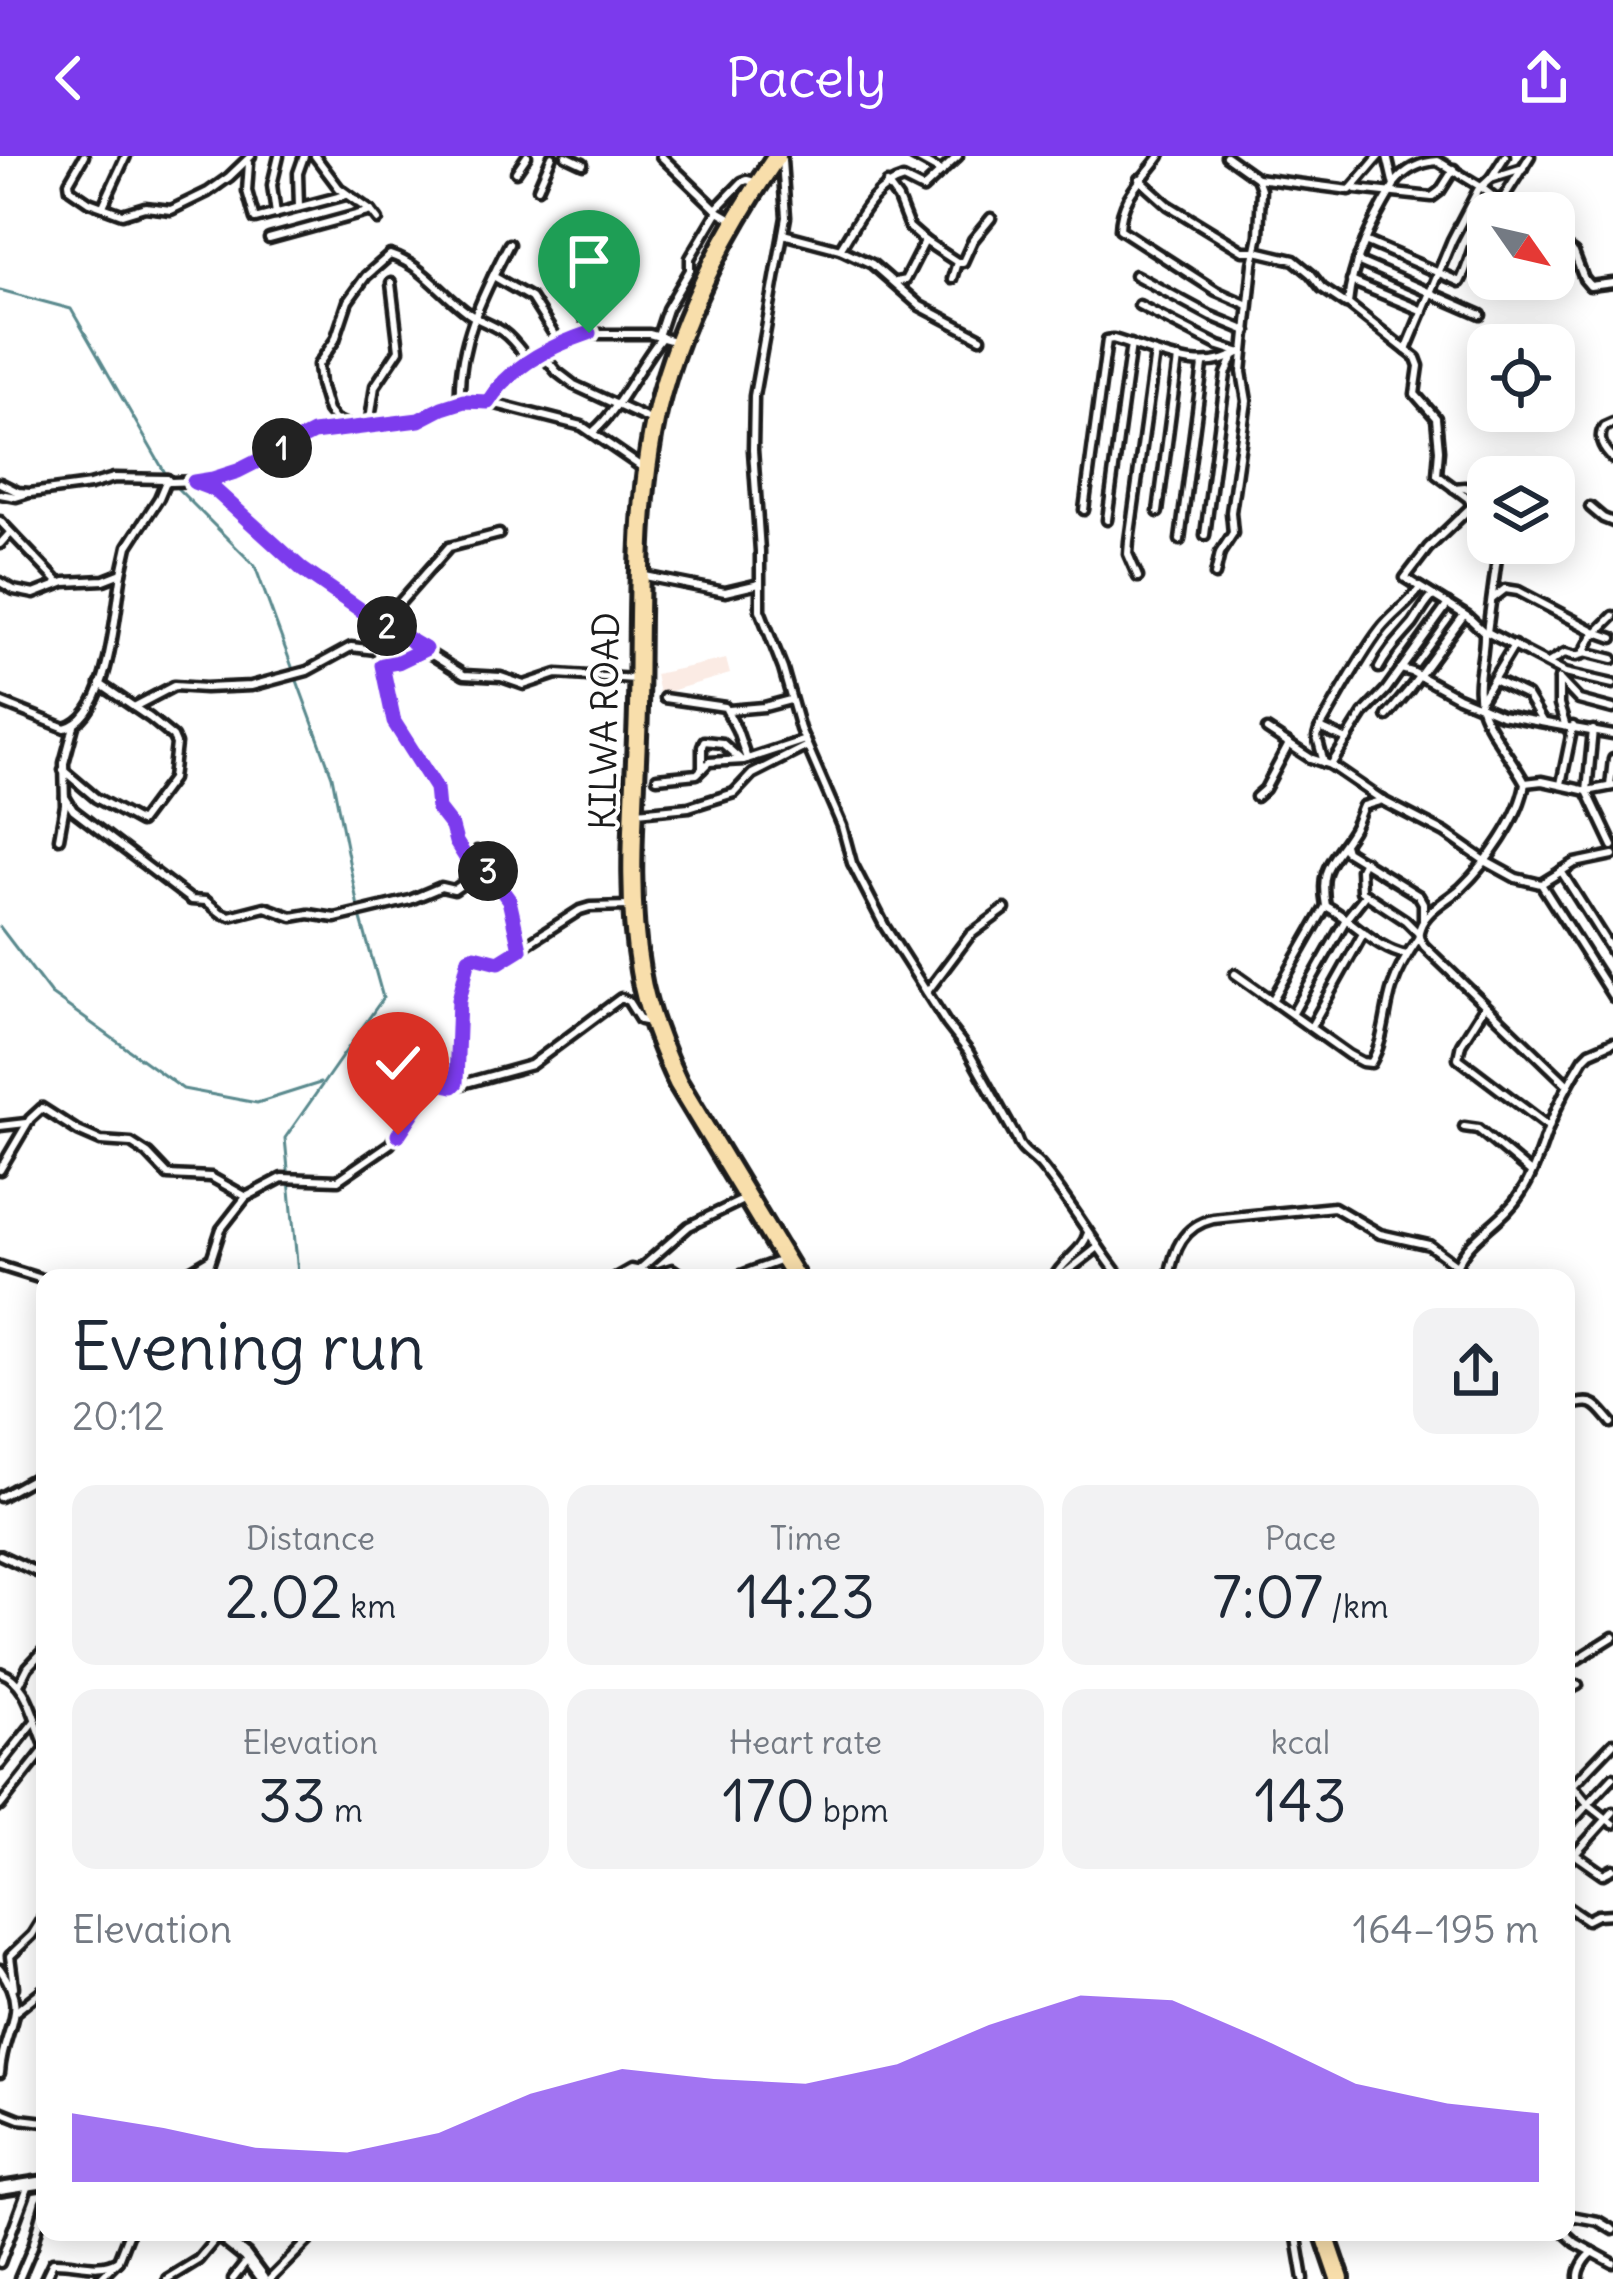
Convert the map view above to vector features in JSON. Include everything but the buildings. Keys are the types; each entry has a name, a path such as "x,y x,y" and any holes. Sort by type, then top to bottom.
{"highway":[{"name":"KILWA ROAD","path":"780,156 759,182 665,338 647,470 633,906 640,976 678,1083 791,1269"},
{"path":"1327,2241 1340,2279"}],"street":[{"path":"84,156 69,188 83,199 122,214 145,207 171,210 208,192 250,157"},
{"path":"104,206 126,156"},
{"path":"276,214 272,179 279,156"},
{"path":"299,207 297,180 304,156"},
{"path":"315,156 346,195 378,220"},
{"path":"516,172 527,156"},
{"path":"538,188 552,156"},
{"path":"566,156 583,164"},
{"path":"661,156 717,210 736,220"},
{"path":"780,156 786,206 783,234 754,396 760,610 852,863 885,928 968,1051 1018,1146 1049,1175 1114,1269"},
{"path":"913,156 942,172"},
{"path":"840,249 887,184 903,179 923,189 958,156"},
{"path":"1160,156 1139,179 1124,206 1121,232 1216,291 1249,305"},
{"path":"1226,156 1256,178 1322,188 1392,188 1432,197 1454,169"},
{"path":"1352,189 1383,156"},
{"path":"1383,156 1392,188"},
{"path":"1406,350 1460,223 1505,156"},
{"path":"1507,192 1530,156"},
{"path":"250,157 247,187 253,218 346,195"},
{"path":"1349,306 1351,281 1365,241 1403,174 1438,160 1488,192"},
{"path":"1491,178 1523,168"},
{"path":"1205,535 1226,374 1247,331 1261,194 1256,178"},
{"path":"1139,179 1168,205 1226,242 1246,252 1294,260 1322,288 1373,322 1419,364 1415,394 1436,418 1437,475 1470,500 1472,508 1428,548 1406,580 1465,615 1486,634 1548,663 1579,700 1613,709"},
{"path":"592,432 665,338 667,310 717,210 742,182 759,182"},
{"path":"887,184 907,225 956,262 963,262 991,218"},
{"path":"346,195 349,217"},
{"path":"269,239 370,211"},
{"path":"783,234 840,249 872,264 920,306 980,338"},
{"path":"1365,241 1437,274 1462,280 1467,265"},
{"path":"896,282 906,279 925,242"},
{"path":"460,403 461,372 474,318 509,244"},
{"path":"352,428 328,411 318,365 335,340 344,306 390,255 432,279 474,318 505,333 529,362"},
{"path":"1575,256 1590,286 1613,284"},
{"path":"1357,261 1481,315"},
{"path":"952,279 956,262"},
{"path":"551,265 593,333"},
{"path":"1135,275 1247,331"},
{"path":"493,276 531,298 560,344"},
{"path":"1351,281 1423,311"},
{"path":"369,426 375,386 399,350 392,283"},
{"path":"1138,304 1240,353"},
{"path":"488,402 503,382 560,344 593,333 665,338"},
{"path":"1084,510 1106,341 1113,339 1203,365 1240,353"},
{"path":"1107,520 1131,344"},
{"path":"1138,577 1129,556 1129,541 1155,352"},
{"path":"542,353 574,385 655,422"},
{"path":"1215,575 1220,553 1233,533 1231,512 1247,401 1240,353"},
{"path":"1158,512 1178,359"},
{"path":"1180,540 1203,365"},
{"path":"0,494 17,496 114,478 213,479 313,433 419,420 470,400 582,425 647,470"},
{"path":"1613,423 1600,434 1613,459"},
{"path":"59,838 63,770 74,726 100,684 112,646 127,548 166,479"},
{"path":"194,482 215,490 303,570 464,675 501,677 523,686 557,674 638,680"},
{"path":"0,483 29,493"},
{"path":"1454,488 1467,489"},
{"path":"1589,507 1613,522"},
{"path":"0,521 59,584"},
{"path":"0,544 10,533"},
{"path":"382,623 449,547 499,534"},
{"path":"1496,564 1479,668 1481,704 1525,783"},
{"path":"0,582 34,594 59,584 104,580 122,573"},
{"path":"642,575 725,592 759,584"},
{"path":"1327,764 1317,737 1320,728 1375,637 1420,588"},
{"path":"1492,598 1505,589 1516,590 1613,638"},
{"path":"1379,668 1426,602 1436,597"},
{"path":"1327,764 1448,604"},
{"path":"1387,716 1465,615"},
{"path":"1548,663 1562,653 1576,656 1585,652 1613,616"},
{"path":"1578,621 1604,624"},
{"path":"1481,704 1514,645"},
{"path":"134,707 174,686 245,687 303,672 351,647 375,649 394,722 436,788 438,809 476,874"},
{"path":"382,665 425,649"},
{"path":"1585,652 1613,659"},
{"path":"1401,669 1501,715 1613,735"},
{"path":"1559,674 1613,685"},
{"path":"1559,674 1559,705 1569,726 1561,784"},
{"path":"1494,680 1527,696 1542,721"},
{"path":"63,770 96,798 140,822 172,778 177,747 173,737 100,684"},
{"path":"664,698 722,705 728,710 744,759"},
{"path":"728,710 790,700"},
{"path":"0,702 60,727 74,726"},
{"path":"1320,728 1347,740"},
{"path":"1267,730 1445,833 1485,862 1540,884 1613,997"},
{"path":"1592,730 1587,791 1613,846"},
{"path":"702,769 704,741 726,744 744,759"},
{"path":"635,811 681,809 734,793 752,774 781,762 806,743"},
{"path":"657,778 687,776 699,773 709,762 744,759 806,743"},
{"path":"1256,797 1289,744"},
{"path":"1525,783 1561,784 1587,791 1611,786 1613,765"},
{"path":"1423,923 1485,862 1515,813 1525,783"},
{"path":"65,797 73,809 191,900 206,901 230,916 266,908 292,917 342,917 441,887 454,890 486,868"},
{"path":"1273,999 1326,906 1323,889 1328,866 1364,806 1383,800"},
{"path":"1235,974 1349,1055 1371,1063 1383,1034 1391,990 1423,923 1424,904 1419,896 1344,849 1345,841"},
{"path":"477,851 509,900 520,949"},
{"path":"1540,884 1575,863 1613,855"},
{"path":"1364,861 1359,888 1406,920 1424,946 1568,1085"},
{"path":"1561,871 1613,953"},
{"path":"1293,1013 1346,919 1366,894"},
{"path":"453,1086 466,962 475,956 499,962 580,910 633,906"},
{"path":"1326,906 1396,953 1407,955"},
{"path":"927,992 970,935 1005,909"},
{"path":"1311,1027 1364,932"},
{"path":"209,1269 224,1222 246,1197 282,1178 338,1180 390,1144 439,1083 453,1086 530,1065 621,998 642,1021 653,1022"},
{"path":"1485,1006 1461,1044 1458,1058 1549,1126"},
{"path":"1454,1269 1470,1243 1519,1198 1568,1085 1587,1054 1613,1042"},
{"path":"0,1170 42,1108 101,1141 128,1141 172,1177 211,1177 246,1197"},
{"path":"0,1126 28,1123"},
{"path":"1464,1126 1474,1127 1532,1173"},
{"path":"640,1269 689,1226 748,1198"},
{"path":"1170,1269 1185,1232 1196,1223 1326,1207 1345,1211 1389,1238 1429,1245 1455,1264"},
{"path":"1059,1269 1082,1247 1088,1233"},
{"path":"1068,1269 1097,1248"},
{"path":"194,1269 213,1258"},
{"path":"758,1269 786,1259"},
{"path":"0,1266 36,1277"},
{"path":"1575,1405 1593,1402 1612,1423"},
{"path":"0,1497 36,1477"},
{"path":"0,1555 36,1572"},
{"path":"1575,1661 1613,1636"},
{"path":"20,1683 36,1659"},
{"path":"0,1682 3,1672 20,1683 36,1727"},
{"path":"0,1765 34,1722"},
{"path":"1575,1782 1613,1743"},
{"path":"0,1806 36,1759"},
{"path":"1575,1818 1613,1777"},
{"path":"1575,1793 1611,1819 1575,1852"},
{"path":"1575,1854 1603,1874 1613,1869"},
{"path":"1575,1912 1588,1920 1613,1914"},
{"path":"0,2073 14,2012 12,1953 36,1929"},
{"path":"0,1969 14,1988"},
{"path":"14,2012 36,1995"},
{"path":"0,2111 36,2121"},
{"path":"0,2189 36,2184"},
{"path":"0,2264 29,2185"},
{"path":"1575,2217 1613,2230"},
{"path":"19,2279 36,2235"},
{"path":"99,2279 118,2260 125,2241"},
{"path":"167,2279 198,2260 211,2241"},
{"path":"226,2241 266,2279 307,2241"},
{"path":"1288,2279 1303,2276 1297,2241"},
{"path":"1574,2241 1613,2264"},
{"path":"1579,2279 1594,2252"},
{"path":"45,2279 52,2262 104,2268 118,2260"},
{"path":"233,2279 248,2260"}],"shaded area":[{"path":"726,659 730,674 659,694 655,674"}],"waterway":[{"path":"0,290 71,309 168,478"},
{"path":"174,485 255,566 332,776 359,912 383,998 285,1138 298,1269"},
{"path":"0,927 51,994 183,1089 257,1103 320,1083"}],"route":[{"path":"398,1135 439,1083 456,1083 459,1000 466,962 475,956 499,962 520,949 509,900 486,868 476,874 464,856 438,809 436,788 394,722 382,665 425,649 303,570 215,490 194,482 238,471 313,433 419,420 464,401 488,402 503,382 535,356 589,333"}]}
